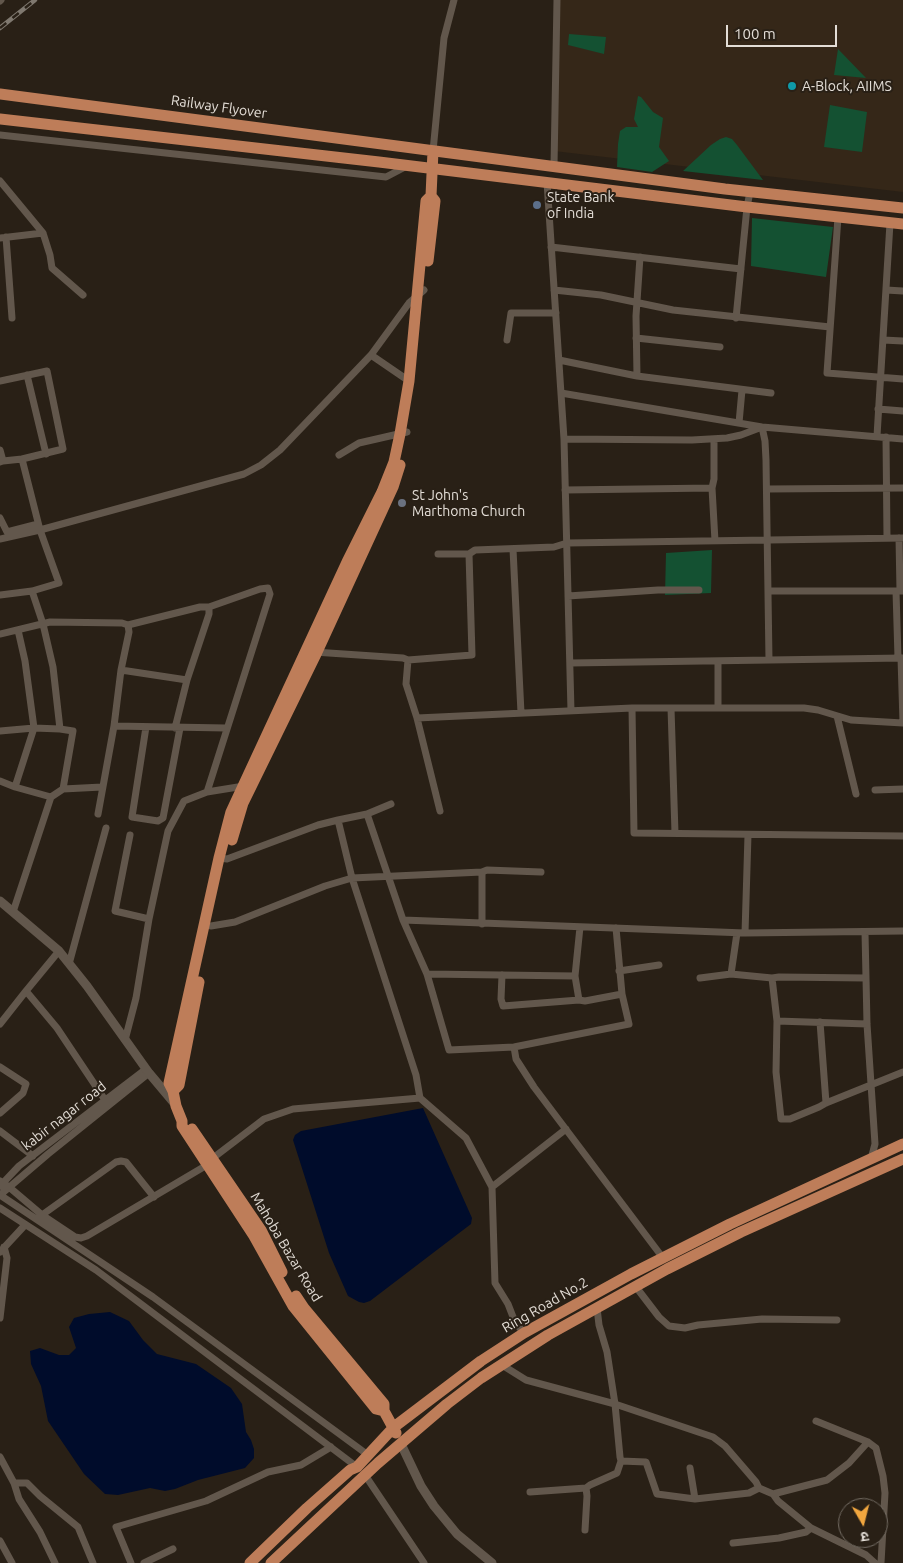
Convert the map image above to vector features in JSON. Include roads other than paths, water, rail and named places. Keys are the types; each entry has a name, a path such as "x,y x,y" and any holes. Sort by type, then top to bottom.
{"main road":[{"name":"Railway Flyover","path":"0,94 750,192 903,208"},
{"path":"0,119 903,224"},
{"path":"404,433 408,381 435,201 431,196 434,170 433,151"},
{"path":"176,1106 169,1083 223,859 246,786 393,487 415,385 420,293"},
{"path":"173,1091 179,1085 223,859"},
{"name":"Mahoba Bazar Road","path":"176,1106 182,1121 188,1123 210,1161 260,1230 280,1276 304,1308 384,1404 384,1411 394,1428 400,1444"},
{"name":"Ring Road No.2","path":"361,1471 368,1455 394,1428 481,1361 524,1333 622,1278 730,1224 903,1144"},
{"name":"Ring Road No.2","path":"271,1563 361,1471 400,1444 454,1399 548,1335 636,1286 741,1232 903,1159"},
{"name":"Ring Road No.2","path":"250,1563 350,1470 361,1471"}],"street":[{"path":"433,151 444,38 454,0"},
{"path":"554,166 557,0"},
{"path":"0,135 386,177 408,166"},
{"path":"0,181 42,233 50,255 52,268 83,295"},
{"path":"547,182 564,439 571,711"},
{"path":"736,318 750,192"},
{"path":"838,217 827,373 903,379"},
{"path":"877,436 890,223"},
{"path":"12,318 3,237 42,233"},
{"path":"551,247 741,269"},
{"path":"637,376 636,303 640,257"},
{"path":"554,290 601,295 673,310 830,327"},
{"path":"886,290 903,291"},
{"path":"0,539 39,527 244,474 261,465 280,450 371,355 409,303 420,293"},
{"path":"507,340 511,313 556,313"},
{"path":"636,338 720,347"},
{"path":"883,340 903,341"},
{"path":"371,355 408,381"},
{"path":"559,360 637,376 771,393"},
{"path":"0,381 47,371 63,449 22,460 1,462 0,450"},
{"path":"27,375 46,454"},
{"path":"739,423 742,390"},
{"path":"561,393 762,427 903,438"},
{"path":"878,409 903,412"},
{"path":"564,439 714,439 741,435 762,427"},
{"path":"762,427 765,442 767,489 769,660"},
{"path":"338,455 360,443 404,433"},
{"path":"886,437 887,538"},
{"path":"714,439 714,479 712,488 715,541"},
{"path":"0,595 32,591 59,583 39,527 22,460"},
{"path":"566,490 712,488"},
{"path":"767,489 903,488"},
{"path":"0,518 8,532 39,527"},
{"path":"416,718 632,708 804,708 818,710 851,720 903,723 900,591 901,538 567,543 554,547 475,550 469,554 438,554"},
{"path":"513,550 521,713"},
{"path":"311,652 403,658 408,660 472,655 469,554"},
{"path":"0,634 50,622 122,623 128,625 200,607 209,607 260,589 268,588 270,594 206,792"},
{"path":"568,596 658,590 699,590"},
{"path":"32,591 43,624 53,667 60,729"},
{"path":"768,591 900,591"},
{"path":"146,727 132,817 158,821 163,818 187,680 209,614 209,607"},
{"path":"98,814 114,726 121,670 129,632 128,625"},
{"path":"15,787 34,728 25,661 18,630"},
{"path":"570,663 901,658"},
{"path":"408,660 406,684 440,811"},
{"path":"718,661 718,708"},
{"path":"121,670 187,680"},
{"path":"632,708 634,832 903,836"},
{"path":"671,708 675,833"},
{"path":"837,716 856,794"},
{"path":"114,726 226,728"},
{"path":"0,730 34,728 73,730 63,788"},
{"path":"0,781 51,797"},
{"path":"125,1040 136,998 149,919 168,831 184,801 206,792 246,786"},
{"path":"13,912 51,797 63,788 102,787"},
{"path":"875,790 903,789"},
{"path":"223,859 318,825 367,814 390,804"},
{"path":"367,814 403,920 427,974 449,1050 514,1047 629,1024 622,994 616,928"},
{"path":"338,820 352,878 416,1075 420,1098 466,1138 492,1187 494,1283 508,1304 515,1322 524,1333"},
{"path":"69,964 106,828"},
{"path":"130,834 115,911 149,919"},
{"path":"746,933 748,835"},
{"path":"210,926 234,922 325,886 352,878 482,872 487,870 540,872"},
{"path":"482,872 482,924"},
{"name":"Mahoba Bazar Road","path":"0,901 59,951 147,1071 176,1106"},
{"path":"403,920 746,933 903,931"},
{"path":"579,1000 575,976 580,927"},
{"path":"731,974 736,932"},
{"path":"865,932 875,1144 871,1159"},
{"path":"0,1024 59,951"},
{"path":"619,971 659,965"},
{"path":"427,974 575,976"},
{"path":"700,978 731,974 772,978 866,978"},
{"path":"502,975 501,999 504,1006 585,1001 622,994"},
{"path":"772,978 777,1021 776,1072 782,1119 790,1119 903,1072"},
{"path":"26,991 57,1028 105,1100"},
{"path":"777,1021 868,1024"},
{"path":"820,1022 826,1103"},
{"path":"514,1047 516,1059 525,1073 663,1258"},
{"path":"0,1068 26,1084 23,1092 0,1112"},
{"path":"147,1071 48,1154 3,1184 0,1195 154,1297 368,1455"},
{"name":"kabir nagar road","path":"3,1184 19,1166 105,1100 147,1071"},
{"path":"3,1184 42,1216 74,1237 80,1238 87,1236 154,1197 210,1161 264,1119 293,1109 420,1098"},
{"path":"492,1187 566,1129"},
{"path":"0,1131 33,1156"},
{"path":"42,1216 116,1162 126,1162 154,1197"},
{"path":"0,1208 96,1270 361,1471 424,1563"},
{"path":"0,1318 8,1258 2,1250 25,1225"},
{"path":"636,1286 659,1317 669,1326 685,1328 762,1319 837,1320"},
{"path":"530,1492 586,1488 590,1484 617,1473 621,1461 615,1404 607,1352 599,1325 597,1308"},
{"path":"502,1365 526,1380 615,1404 713,1437 725,1446 759,1488 773,1494 778,1501 811,1528 875,1563"},
{"path":"816,1421 868,1442 876,1448 885,1492 881,1563"},
{"path":"773,1494 827,1480 849,1463 868,1442"},
{"path":"400,1444 421,1486 434,1506 457,1534 492,1563"},
{"path":"131,1563 116,1527 206,1501 268,1472 301,1465 331,1448"},
{"path":"0,1458 14,1483 19,1498 40,1532 55,1563"},
{"path":"621,1461 646,1462 658,1494 695,1499 748,1493 759,1488"},
{"path":"690,1468 695,1499"},
{"path":"14,1483 27,1483 40,1496 78,1526 94,1563"},
{"path":"585,1530 586,1488"},
{"path":"733,1543 779,1538 806,1532 811,1528"},
{"path":"0,1541 12,1563"},
{"path":"144,1563 173,1549"}],"water":[{"path":"423,1108 472,1218 471,1224 370,1301 359,1302 348,1296 329,1253 293,1140 295,1135 301,1131"},
{"path":"110,1312 129,1321 143,1340 157,1354 196,1364 231,1388 242,1404 246,1432 254,1449 254,1458 245,1468 198,1480 175,1489 165,1491 150,1488 118,1495 105,1494 84,1474 48,1421 41,1386 31,1364 30,1351 40,1348 59,1355 69,1355 76,1348 69,1327 74,1318"}],"railway":[{"path":"0,28 35,0"}],"place":[{"name":"A-Block, AIIMS","path":"792,86"},
{"name":"State Bank of India","path":"537,205"},
{"name":"St John's Marthoma Church","path":"402,503"}]}
